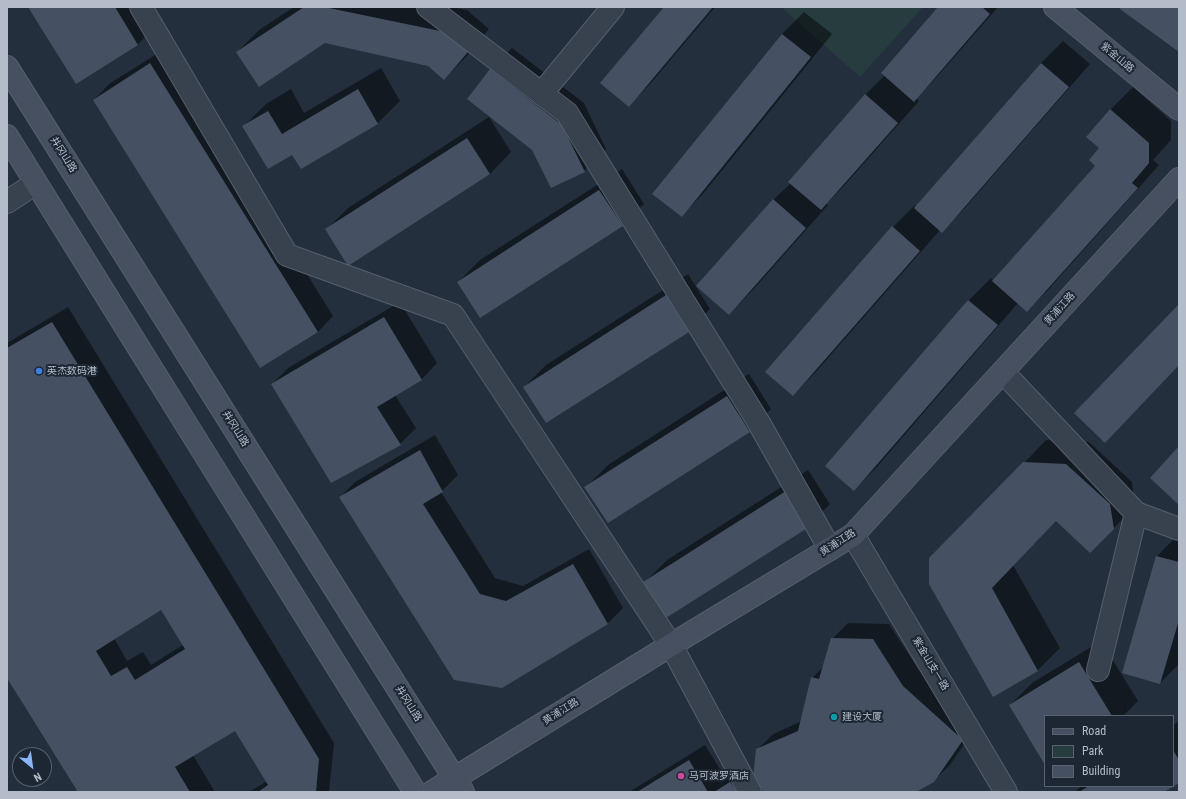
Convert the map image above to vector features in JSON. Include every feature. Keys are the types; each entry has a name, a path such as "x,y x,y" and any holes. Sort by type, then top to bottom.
{"main road":[{"name":"紫金山路","path":"1055,7 1179,109"},
{"name":"井冈山路","path":"7,67 459,785"},
{"path":"7,136 415,792"},
{"name":"黄浦江路","path":"432,792 459,785 671,644 853,535 1179,179"}],"street":[{"path":"141,7 287,255 453,315 671,644 750,792"},
{"path":"428,7 567,112 760,423 830,549"},
{"path":"542,94 613,7"},
{"path":"7,202 36,183"},
{"path":"1002,372 1136,513 1179,529"},
{"path":"1098,670 1136,513"},
{"name":"紫金山支一路","path":"853,535 1006,792"}],"green space":[{"path":"781,7 923,7 860,77"}],"building":[{"path":"28,7 115,7 138,45 76,84"},
{"path":"304,7 324,7 445,32 468,52 444,80 428,66 325,43 259,87 236,52"},
{"path":"664,7 713,7 629,107 600,83"},
{"path":"938,7 982,7 990,14 914,102 881,73"},
{"path":"1121,7 1179,7 1179,52 1120,9"},
{"path":"782,34 811,57 682,217 652,194"},
{"path":"150,63 318,332 260,368 93,100"},
{"path":"1041,63 1069,87 942,233 914,208"},
{"path":"490,69 562,125 585,172 551,188 532,150 467,99"},
{"path":"358,89 378,124 301,169 292,155 268,169 242,126 268,111 282,134"},
{"path":"865,94 898,123 821,210 788,182"},
{"path":"1110,109 1149,143 1149,163 1132,183 1138,188 1027,312 992,281 1095,166 1089,160 1099,148 1086,137"},
{"path":"467,138 490,174 348,266 325,229"},
{"path":"599,190 623,226 480,318 457,282"},
{"path":"773,199 806,228 729,315 696,286"},
{"path":"892,226 920,251 793,396 765,372"},
{"path":"666,295 689,332 546,423 523,387"},
{"path":"968,300 998,325 854,491 825,466"},
{"path":"1179,304 1179,365 1105,443 1074,413"},
{"path":"384,317 422,380 377,407 401,445 331,483 271,384"},
{"path":"52,322 319,759 316,792 258,792 268,785 235,731 175,767 190,792 78,792 52,750 52,747 50,747 7,678 7,348","holes":["161,610 185,649 135,680 127,667 111,676 96,651"]},
{"path":"727,396 750,432 608,523 584,487"},
{"path":"1179,446 1179,505 1150,478"},
{"path":"420,450 443,492 423,504 480,594 506,601 573,564 608,624 502,688 454,680 339,497"},
{"path":"1023,462 1066,464 1110,504 1114,529 1090,553 1056,521 992,588 1038,671 993,697 929,584 929,558"},
{"path":"786,491 809,527 666,618 643,582"},
{"path":"1156,556 1179,562 1179,620 1160,684 1122,673"},
{"path":"831,638 873,639 903,686 963,740 934,782 916,792 764,792 753,778 756,749 798,731 811,677 819,679"},
{"path":"1079,662 1111,715 1044,715 1044,763 1009,705"},
{"path":"1174,752 1179,760 1179,783 1174,786"},
{"name":"马可波罗酒店","path":"689,760 708,792 637,792"},
{"name":"马可波罗酒店","path":"730,782 737,792 714,792"},
{"path":"1087,787 1172,787 1164,792 1079,792"}],"place":[{"name":"英杰数码港","path":"39,371"},
{"name":"建设大厦","path":"834,717"},
{"name":"马可波罗酒店","path":"681,776"}]}
